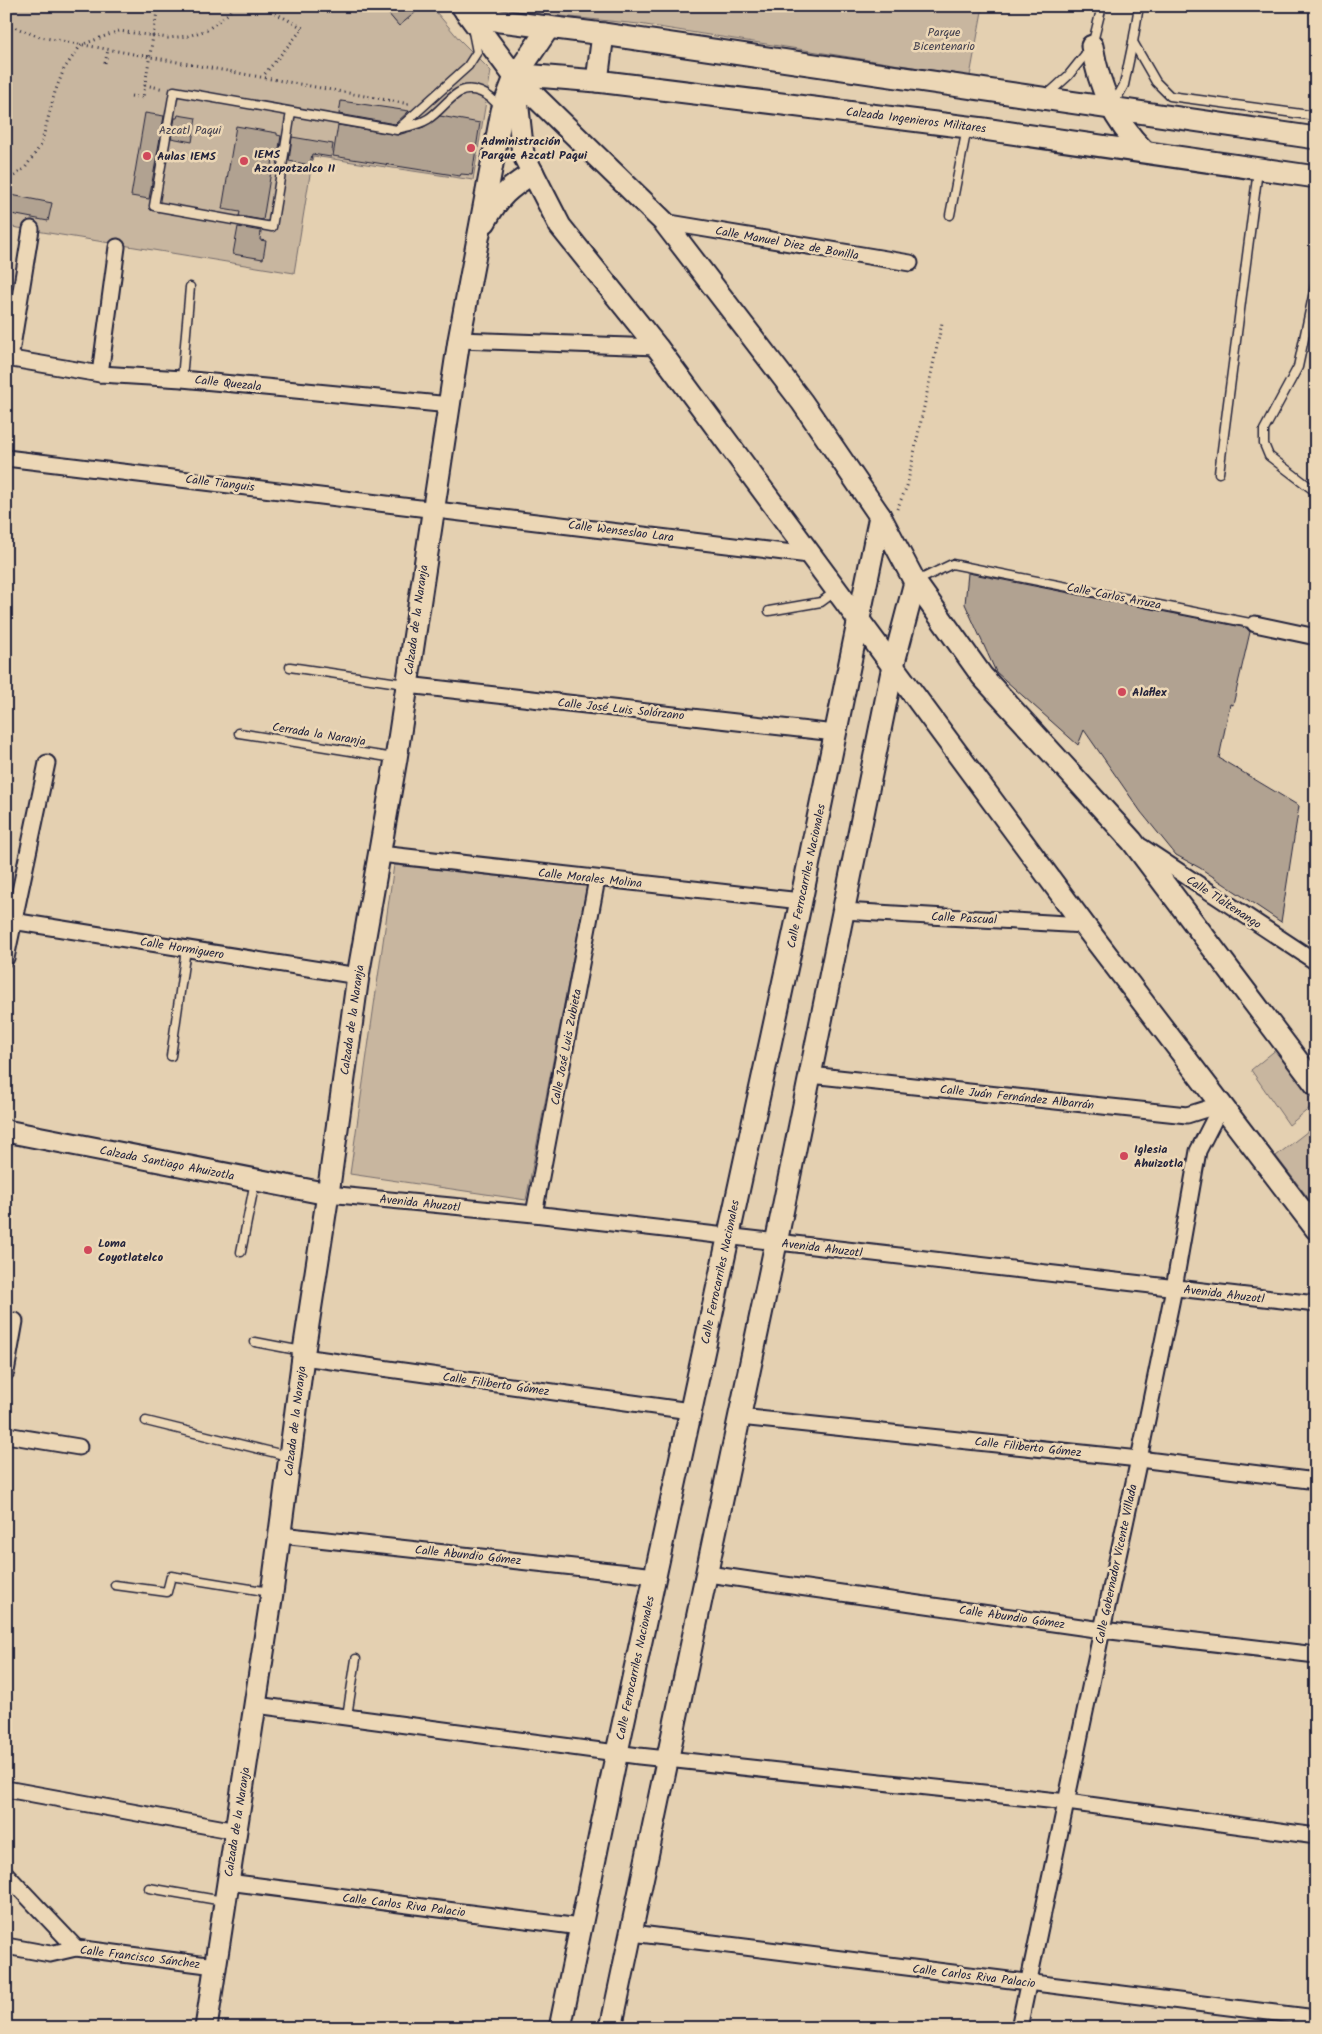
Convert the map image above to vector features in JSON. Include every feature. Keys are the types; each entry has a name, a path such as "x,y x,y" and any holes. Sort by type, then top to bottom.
{"main road":[{"path":"464,9 500,22 549,26 1316,138"},
{"path":"464,9 514,77 664,222 802,402 884,524 915,582 982,676 1132,841 1316,1085"},
{"name":"Calzada de la Naranja","path":"206,2028 281,1535 303,1354 328,1194 358,976 396,759 459,340 502,111 514,77 549,26"},
{"path":"597,81 603,34"},
{"path":"1092,46 1098,75 1110,108 1125,131 1144,151"},
{"name":"Calzada Ingenieros Militares","path":"514,77 536,76 597,81 967,127 1316,177"},
{"path":"514,77 523,154 560,226 657,347 1084,925 1316,1229"},
{"path":"493,160 510,151 523,154"},
{"path":"480,231 495,204 505,193 533,173"},
{"name":"Calle Ferrocarriles Nacionales","path":"560,2028 617,1752 801,901 858,621 884,524"},
{"path":"611,2028 708,1574 893,666 915,582"},
{"name":"Calzada Santiago Ahuizotla","path":"6,1131 328,1194"}],"street":[{"name":"Calle Manuel Diez de Bonilla","path":"664,222 910,263"},
{"path":"8,359 31,229"},
{"path":"100,374 117,246"},
{"path":"459,340 657,347"},
{"name":"Calle Quezala","path":"8,359 100,374 182,379 450,405"},
{"name":"Calle Tianguis","path":"6,458 433,508"},
{"name":"Calle Wenseslao Lara","path":"433,508 809,555"},
{"name":"Calle Carlos Arruza","path":"1255,624 1316,637"},
{"name":"Calle José Luis Solórzano","path":"407,685 835,733"},
{"path":"6,958 10,921 47,763"},
{"name":"Calle Tlaltenango","path":"1132,841 1316,962"},
{"name":"Calle Morales Molina","path":"380,854 801,901"},
{"name":"Calle José Luis Zubieta","path":"534,1214 597,879"},
{"name":"Calle Pascual","path":"843,911 1084,925"},
{"name":"Calle Hormiguero","path":"10,921 358,976"},
{"name":"Calle Juán Fernández Albarrán","path":"810,1076 1187,1115 1222,1104"},
{"name":"Calle Gobernador Vicente Villada","path":"1019,2028 1140,1458 1174,1288 1198,1151 1222,1104"},
{"name":"Avenida Ahuzotl","path":"328,1194 534,1214 1316,1304"},
{"path":"6,1372 15,1321"},
{"name":"Calle Filiberto Gómez","path":"303,1354 690,1411"},
{"name":"Calle Filiberto Gómez","path":"740,1417 1140,1458 1316,1481"},
{"path":"6,1435 79,1447"},
{"name":"Calle Abundio Gómez","path":"281,1535 656,1576"},
{"name":"Calle Abundio Gómez","path":"708,1574 1102,1630 1316,1656"},
{"path":"256,1705 669,1759 1067,1802 1316,1836"},
{"path":"6,1788 236,1830"},
{"path":"6,1874 76,1948"},
{"name":"Calle Carlos Riva Palacio","path":"226,1892 580,1927"},
{"name":"Calle Carlos Riva Palacio","path":"632,1933 1316,2018"},
{"name":"Calle Francisco Sánchez","path":"6,1946 50,1954 76,1948 215,1966"}],"lane":[{"path":"1043,98 1068,76 1092,46 1102,6"},
{"path":"1110,108 1124,85 1139,6"},
{"path":"397,130 468,66 478,52 464,9"},
{"path":"1133,42 1156,82 1170,96 1316,116"},
{"path":"290,112 272,227 154,206 174,90 397,130 427,120 460,92 473,90 483,92 494,99 502,111"},
{"path":"950,215 967,127"},
{"path":"1219,473 1258,168"},
{"path":"1316,282 1298,367 1264,430 1264,444 1269,456 1316,492"},
{"path":"182,379 190,287"},
{"name":"Calle Carlos Arruza","path":"915,582 952,564 1255,624"},
{"path":"769,611 821,602 836,591"},
{"path":"290,667 407,685"},
{"name":"Cerrada la Naranja","path":"239,733 396,759"},
{"path":"171,1056 186,948"},
{"path":"241,1252 255,1181"},
{"path":"254,1342 303,1354"},
{"path":"146,1421 290,1457"},
{"path":"115,1585 166,1592 171,1576 272,1593"},
{"path":"347,1716 356,1658"},
{"path":"149,1888 226,1892"}],"path":[{"path":"131,96 143,98 158,6"},
{"path":"6,182 26,168 41,145 55,92 64,69 81,45 118,31 168,38 188,36 207,30 229,13 233,6"},
{"path":"262,6 303,28 263,77"},
{"path":"6,24 40,37 424,106"},
{"path":"105,63 108,50"},
{"path":"145,86 174,90"},
{"path":"884,524 907,486 942,323"}],"green space":[{"name":"Azcatl Paqui","path":"6,6 382,6 399,26 423,6 431,6 459,39 491,71 473,180 313,156 294,273 6,226"},
{"name":"Parque Bicentenario","path":"502,6 983,6 970,76 639,24 520,12"},
{"path":"394,865 587,886 526,1200 350,1174"},
{"path":"1278,1048 1316,1103 1289,1125 1251,1070"},
{"path":"1308,1131 1316,1141 1316,1208 1276,1156"}],"building":[{"path":"382,6 423,6 399,26"},
{"path":"341,101 409,111 395,124 339,114"},
{"name":"Aulas IEMS","path":"145,113 164,116 149,199 131,196"},
{"name":"Aulas IEMS","path":"178,115 196,118 192,142 171,138 175,118"},
{"path":"440,116 480,123 472,175 461,174 460,176 333,156 338,125 398,135 424,127"},
{"path":"236,126 277,133 277,135 281,136 277,160 273,159 263,220 239,216 240,212 222,209"},
{"path":"292,137 333,144 331,157 312,154 310,165 289,161"},
{"path":"6,194 52,203 48,221 6,213"},
{"path":"238,227 261,231 260,240 266,241 263,259 233,254"},
{"path":"968,573 1247,628 1250,632 1233,705 1230,704 1219,758 1299,806 1281,922 1200,868 1176,855 1141,812 1084,730 1078,745 996,672 965,604"}],"place":[{"name":"Administración Parque Azcatl Paqui","path":"471,148"},
{"name":"Aulas IEMS","path":"147,156"},
{"name":"IEMS Azcapotzalco II","path":"244,161"},
{"name":"Alaflex","path":"1122,692"},
{"name":"Iglesia Ahuizotla","path":"1124,1156"},
{"name":"Loma Coyotlatelco","path":"88,1250"}]}
